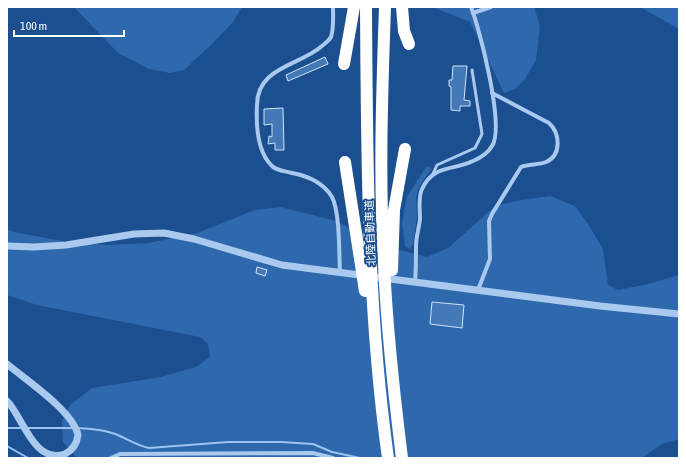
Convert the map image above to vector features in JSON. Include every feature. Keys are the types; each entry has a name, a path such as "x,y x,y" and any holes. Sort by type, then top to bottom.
{"highway":[{"path":"344,64 354,7"},
{"name":"北陸自動車道","path":"366,7 370,246 378,371 388,458"},
{"name":"北陸自動車道","path":"385,7 382,149 384,264 398,429 402,458"},
{"path":"402,7 404,31 408,44"},
{"path":"398,429 392,299 392,241 396,203 405,149"},
{"path":"345,162 378,371"}],"street":[{"path":"334,7 333,30 330,39 312,54 275,71 268,78 258,94 257,106 259,144 271,166 279,170 309,177 318,182 332,198 338,229 340,274"},
{"path":"415,283 417,261 416,245 420,220 419,199 422,190 437,171 472,162 483,155 492,146 496,136 496,117 482,38 471,7"},
{"path":"473,13 491,7"},
{"path":"478,290 490,259 489,222 492,214 521,167 529,164 544,163 550,160 555,154 558,141 554,128 548,123 492,93"},
{"path":"7,246 34,247 66,245 134,234 164,233 194,239 282,265 340,274 679,314"},
{"path":"7,364 48,396 77,428 77,440 67,456 53,456 40,451 34,445 16,411 7,401"},
{"path":"111,458 120,454 159,453 313,453 333,458"}],"lane":[{"path":"432,176 437,166 475,148 482,134 472,70"}],"shaded area":[{"path":"74,7 242,7 233,22 184,70 170,73 149,69 118,53"},
{"path":"432,7 534,7 540,26 536,60 525,79 515,89 504,93 470,22"},
{"path":"640,7 679,7 679,29"},
{"path":"427,166 432,168 420,185 416,197 417,217 413,244 410,249 405,246 402,222 407,196"},
{"path":"550,196 575,206 588,224 603,249 608,285 618,290 648,284 679,275 679,439 662,444 642,458 77,458 63,442 62,421 70,405 92,388 161,377 196,367 210,357 208,344 200,337 37,305 7,295 7,229 14,232 67,242 107,245 149,243 197,233 255,210 281,207 336,221 388,247 427,257 448,248 495,206"}],"building":[{"path":"325,57 328,64 288,81 286,75"},
{"path":"453,66 467,66 464,100 470,101 470,106 460,106 460,111 451,110 451,87 449,86 449,80 452,80"},
{"path":"283,108 284,150 275,150 275,143 268,144 269,136 272,137 272,124 264,125 264,109"},
{"path":"257,267 267,270 265,276 256,273"},
{"path":"432,302 464,305 462,328 430,324"}],"waterway":[{"path":"7,428 21,428"},
{"path":"26,428 73,428"},
{"path":"78,428 95,429 108,432 149,448 228,442 281,442 313,444 332,452 360,458"},
{"path":"7,446 28,458"}]}
